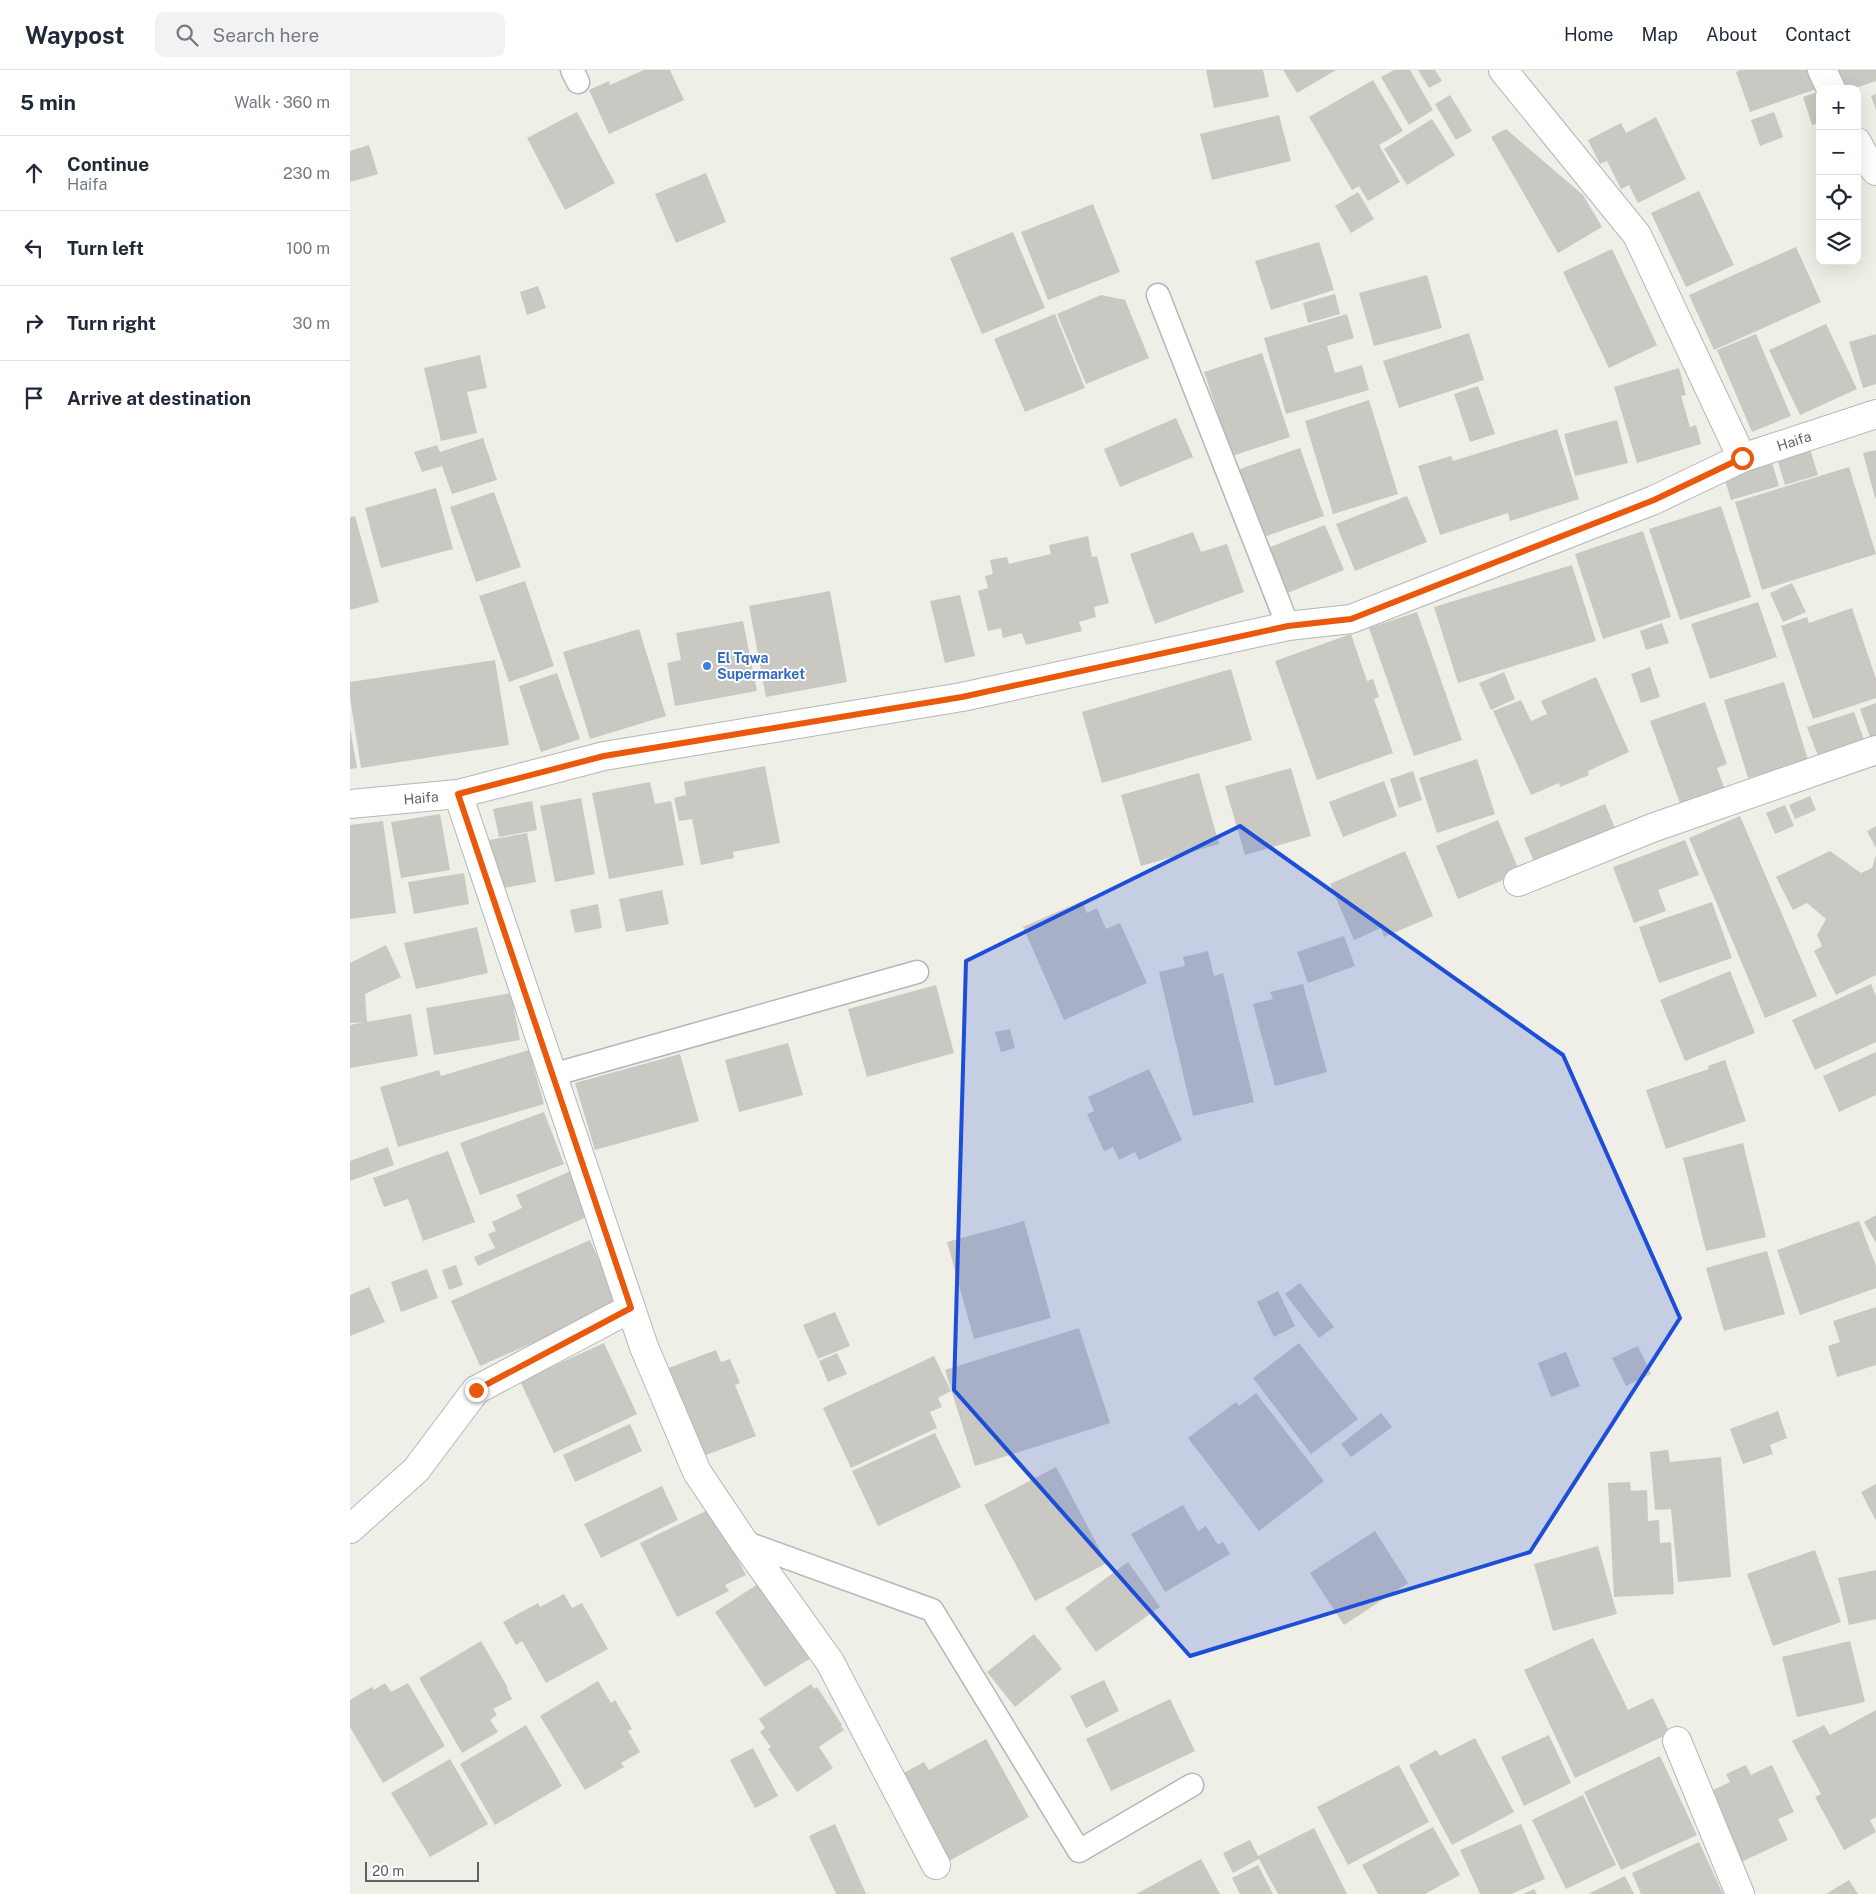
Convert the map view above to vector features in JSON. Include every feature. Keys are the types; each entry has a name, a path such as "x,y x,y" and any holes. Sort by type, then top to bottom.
{"street":[{"path":"1502,70 1637,235 1742,458"},
{"path":"1822,70 1829,85"},
{"path":"1861,150 1876,171"},
{"name":"Haifa","path":"350,804 458,794 604,756 962,697 1288,626 1351,619 1654,500 1742,458 1876,414"},
{"path":"1518,882 1652,828 1876,750"},
{"path":"458,794 644,1348 697,1472 744,1542 830,1662 936,1865"},
{"path":"350,1529 416,1470 476,1390 631,1308"},
{"path":"1677,1741 1740,1894"}],"lane":[{"path":"1158,295 1288,626"},
{"path":"552,1075 917,972"},
{"path":"744,1542 932,1610 1079,1851 1192,1785"}],"highlighted area":[{"path":"1240,826 1563,1055 1680,1318 1530,1552 1190,1656 954,1390 966,961"}],"building":[{"path":"644,70 670,70 684,100 609,134 589,90 609,81 610,85"},
{"path":"1206,70 1263,70 1269,97 1214,108"},
{"path":"1283,70 1336,70 1297,93"},
{"path":"1394,70 1410,70 1433,110 1409,125 1381,77"},
{"path":"1418,70 1435,70 1442,81 1429,88"},
{"path":"1741,70 1813,70 1818,85 1816,85 1816,89 1750,112 1736,72"},
{"path":"1835,70 1876,70 1876,81 1861,86 1840,85"},
{"path":"1373,80 1403,131 1379,145 1400,182 1368,201 1359,186 1352,190 1309,117"},
{"path":"1816,92 1816,124 1812,125 1803,97"},
{"path":"1876,94 1876,110 1871,96"},
{"path":"1450,95 1472,131 1456,140 1435,104"},
{"path":"577,112 615,183 565,210 527,138"},
{"path":"1774,112 1783,137 1760,146 1751,120"},
{"path":"1279,115 1291,161 1212,180 1200,134"},
{"path":"1656,117 1686,179 1638,203 1629,185 1621,189 1607,161 1600,164 1588,140 1621,123 1626,133"},
{"path":"1432,119 1455,155 1407,185 1384,149"},
{"path":"1506,129 1583,195 1602,227 1558,253 1491,137"},
{"path":"369,145 378,174 350,182 350,151"},
{"path":"706,173 726,222 676,243 655,194"},
{"path":"1699,191 1734,265 1686,287 1651,213"},
{"path":"1358,192 1374,219 1351,233 1335,206"},
{"path":"1093,204 1120,272 1048,300 1021,232"},
{"path":"1013,232 1045,308 982,334 950,258"},
{"path":"1319,242 1334,290 1271,310 1255,261"},
{"path":"1796,247 1821,302 1714,350 1689,295"},
{"path":"1612,249 1657,345 1609,368 1563,272"},
{"path":"1427,275 1442,328 1374,346 1359,293"},
{"path":"538,286 546,308 527,315 520,292"},
{"path":"1335,294 1340,314 1308,323 1303,303"},
{"path":"1101,295 1125,300 1149,358 1086,384 1057,314"},
{"path":"1055,314 1085,388 1025,412 994,339"},
{"path":"1347,314 1354,338 1327,346 1335,373 1362,365 1369,390 1286,414 1264,338"},
{"path":"1826,324 1857,389 1800,415 1769,350"},
{"path":"1469,333 1484,380 1399,408 1383,361"},
{"path":"1756,334 1791,416 1752,432 1717,350"},
{"path":"1876,334 1876,384 1863,388 1849,342"},
{"path":"1262,353 1290,437 1232,456 1204,372"},
{"path":"480,355 487,388 467,392 477,433 441,441 424,368"},
{"path":"1679,368 1686,395 1681,396 1690,427 1696,425 1701,444 1637,463 1614,387"},
{"path":"1478,386 1495,434 1470,442 1454,394"},
{"path":"1369,400 1398,494 1333,514 1305,421"},
{"path":"1176,418 1193,457 1120,487 1104,449"},
{"path":"1617,420 1628,463 1575,476 1564,434"},
{"path":"1557,429 1579,499 1510,521 1508,513 1440,535 1418,466 1451,456 1453,461"},
{"path":"483,438 497,480 452,494 442,466 422,472 414,452 437,445 440,452"},
{"path":"1300,448 1324,516 1261,538 1237,470"},
{"path":"1810,449 1818,475 1785,485 1777,459"},
{"path":"1876,450 1876,498 1875,498 1863,453"},
{"path":"1771,459 1779,486 1731,500 1723,474"},
{"path":"1849,467 1876,554 1762,590 1735,502"},
{"path":"436,488 453,549 381,568 365,508"},
{"path":"494,492 521,567 476,582 450,507"},
{"path":"1407,496 1427,542 1355,571 1336,524"},
{"path":"1721,506 1751,597 1680,620 1649,529"},
{"path":"355,516 379,602 350,610 350,517"},
{"path":"1325,525 1344,570 1285,594 1266,549"},
{"path":"1643,531 1671,617 1603,639 1575,554"},
{"path":"1193,532 1201,552 1227,544 1244,592 1155,624 1130,554"},
{"path":"1088,536 1092,557 1097,556 1109,603 1094,607 1096,617 1079,622 1082,631 1026,645 1022,633 1003,638 1001,628 988,631 978,591 988,588 985,576 993,574 990,560 1007,557 1009,564 1051,554 1049,545"},
{"path":"1572,565 1596,641 1458,683 1434,607"},
{"path":"525,581 554,666 509,682 479,596"},
{"path":"1792,583 1806,612 1783,622 1770,593"},
{"path":"830,591 847,682 766,697 749,606"},
{"path":"960,595 975,656 945,663 930,601"},
{"path":"1758,602 1777,657 1710,679 1691,624"},
{"path":"1852,608 1876,679 1876,698 1813,719 1781,626 1807,617 1809,623"},
{"path":"1417,612 1462,740 1414,756 1369,628"},
{"path":"743,621 757,691 675,706 667,663 681,660 676,633"},
{"path":"1662,623 1669,643 1646,650 1640,631"},
{"path":"639,629 666,716 590,739 563,652"},
{"path":"1351,634 1367,681 1373,679 1379,697 1374,699 1393,753 1317,780 1275,661"},
{"path":"495,660 509,745 361,768 350,698 350,682"},
{"path":"1650,667 1660,697 1641,703 1631,674"},
{"path":"1231,669 1252,740 1102,783 1082,712"},
{"path":"1504,672 1515,699 1491,710 1479,683"},
{"path":"557,673 580,739 541,752 519,686"},
{"path":"1596,677 1629,752 1588,771 1589,775 1560,787 1559,783 1531,795 1493,711 1521,700 1531,721 1547,714 1541,701"},
{"path":"1784,682 1808,760 1748,778 1724,700"},
{"path":"1705,702 1727,764 1717,768 1725,790 1681,806 1650,721"},
{"path":"1876,703 1876,735 1870,737 1860,709"},
{"path":"1854,712 1864,740 1818,756 1807,727"},
{"path":"350,728 357,768 350,769"},
{"path":"1477,759 1495,814 1437,833 1419,778"},
{"path":"765,766 780,843 733,852 734,858 701,865 692,819 679,821 674,798 686,795 684,782"},
{"path":"1291,768 1311,836 1245,855 1225,786"},
{"path":"1413,771 1422,800 1399,808 1390,779"},
{"path":"1199,773 1219,844 1141,866 1121,795"},
{"path":"1384,781 1397,816 1343,837 1329,802"},
{"path":"650,782 655,804 671,801 684,865 609,879 592,793"},
{"path":"1810,796 1816,810 1795,819 1789,805"},
{"path":"581,798 595,874 555,882 540,806"},
{"path":"532,801 537,830 499,837 493,809"},
{"path":"1605,804 1615,828 1534,862 1524,838"},
{"path":"1785,805 1794,826 1775,834 1766,813"},
{"path":"440,814 450,870 401,878 391,822"},
{"path":"1740,816 1817,996 1765,1018 1689,838"},
{"path":"1498,820 1520,873 1458,899 1436,846"},
{"path":"383,821 396,913 350,919 350,825"},
{"path":"1876,826 1876,848 1867,831"},
{"path":"527,833 536,882 498,889 489,840"},
{"path":"1685,840 1699,875 1658,890 1666,911 1634,923 1613,867"},
{"path":"1405,851 1433,916 1384,937 1381,928 1354,940 1330,884"},
{"path":"1830,851 1861,873 1872,868 1876,855 1876,975 1836,995 1814,951 1822,946 1817,935 1826,919 1807,903 1793,910 1776,877"},
{"path":"464,873 469,904 414,914 408,882"},
{"path":"662,890 669,924 626,932 619,899"},
{"path":"1082,901 1087,913 1097,908 1106,929 1120,923 1147,983 1064,1020 1023,927"},
{"path":"1712,902 1732,958 1659,983 1639,927"},
{"path":"598,904 602,928 575,933 570,910"},
{"path":"477,927 488,973 416,989 404,943"},
{"path":"1344,936 1355,966 1308,983 1297,952"},
{"path":"386,945 401,977 365,994 367,1022 411,1014 418,1056 350,1068 350,1025 365,1022 350,1023 350,963"},
{"path":"1208,951 1214,976 1223,973 1254,1102 1193,1116 1159,972 1185,966 1183,957"},
{"path":"1730,971 1755,1033 1685,1061 1660,1000"},
{"path":"1303,984 1327,1072 1275,1086 1253,1004 1273,999 1270,992"},
{"path":"1871,984 1876,996 1876,1042 1815,1070 1792,1020"},
{"path":"936,985 954,1053 867,1077 848,1009"},
{"path":"511,993 520,1040 434,1055 426,1008"},
{"path":"1010,1029 1015,1048 1001,1052 995,1032"},
{"path":"788,1043 803,1095 739,1112 725,1060"},
{"path":"529,1050 544,1104 398,1147 380,1087 439,1070 441,1076"},
{"path":"1876,1052 1876,1095 1839,1112 1823,1076"},
{"path":"680,1054 699,1121 595,1150 575,1083"},
{"path":"1725,1060 1746,1121 1666,1149 1646,1090 1709,1069 1708,1066"},
{"path":"1149,1069 1182,1140 1139,1160 1135,1152 1119,1160 1113,1147 1104,1151 1087,1114 1094,1111 1088,1097"},
{"path":"544,1112 564,1164 480,1195 460,1143"},
{"path":"1743,1143 1766,1237 1706,1251 1683,1158"},
{"path":"388,1147 394,1165 350,1181 350,1161"},
{"path":"448,1151 475,1222 423,1241 408,1199 384,1207 373,1178"},
{"path":"573,1170 593,1214 478,1266 474,1257 495,1248 488,1234 496,1231 492,1222 522,1208 516,1195"},
{"path":"1876,1215 1876,1243 1864,1222"},
{"path":"1024,1221 1051,1318 974,1339 947,1242"},
{"path":"1859,1221 1876,1266 1876,1288 1800,1315 1777,1250"},
{"path":"590,1240 619,1305 480,1366 451,1301"},
{"path":"1767,1251 1785,1314 1724,1331 1706,1268"},
{"path":"456,1265 463,1285 449,1290 442,1270"},
{"path":"427,1269 438,1298 401,1312 391,1282"},
{"path":"1300,1283 1334,1327 1319,1338 1285,1294"},
{"path":"369,1287 385,1322 350,1336 350,1295"},
{"path":"1278,1291 1295,1326 1274,1337 1257,1302"},
{"path":"1876,1307 1876,1365 1837,1377 1828,1346 1840,1342 1833,1321"},
{"path":"835,1312 850,1346 818,1359 803,1325"},
{"path":"1079,1328 1110,1423 975,1466 945,1370"},
{"path":"604,1343 637,1414 554,1453 520,1381"},
{"path":"1299,1343 1358,1419 1311,1454 1253,1378"},
{"path":"1638,1346 1651,1374 1626,1386 1612,1358"},
{"path":"716,1350 721,1362 730,1359 740,1383 735,1385 756,1436 701,1457 666,1369"},
{"path":"1566,1352 1580,1386 1551,1397 1538,1363"},
{"path":"837,1353 847,1374 828,1382 819,1361"},
{"path":"934,1356 951,1391 938,1398 942,1407 930,1412 937,1428 851,1468 823,1408"},
{"path":"1256,1393 1324,1481 1259,1531 1188,1438 1236,1402 1239,1406"},
{"path":"1778,1411 1787,1438 1770,1445 1773,1454 1743,1464 1730,1429"},
{"path":"1381,1413 1392,1427 1351,1457 1341,1444"},
{"path":"630,1424 642,1451 575,1482 563,1455"},
{"path":"935,1433 961,1487 878,1526 852,1471"},
{"path":"1668,1450 1670,1462 1721,1457 1731,1577 1678,1582 1671,1509 1655,1510 1650,1452"},
{"path":"1056,1467 1107,1563 1035,1601 984,1505"},
{"path":"1630,1482 1631,1491 1647,1490 1648,1521 1659,1520 1660,1543 1671,1542 1674,1594 1614,1597 1608,1483"},
{"path":"1876,1484 1876,1521 1861,1492"},
{"path":"662,1486 678,1520 601,1558 584,1524"},
{"path":"1183,1505 1198,1531 1206,1526 1218,1545 1223,1542 1230,1554 1165,1592 1131,1534"},
{"path":"708,1510 719,1523 746,1575 725,1585 729,1591 677,1617 640,1543"},
{"path":"1375,1531 1408,1583 1344,1625 1310,1573"},
{"path":"1598,1546 1617,1614 1553,1631 1534,1564"},
{"path":"1815,1550 1841,1622 1773,1646 1747,1574"},
{"path":"1128,1562 1160,1607 1096,1652 1065,1608"},
{"path":"1876,1570 1876,1619 1849,1625 1838,1578"},
{"path":"764,1580 814,1656 765,1687 715,1612"},
{"path":"564,1594 572,1608 582,1603 608,1649 546,1683 522,1641 516,1645 503,1622 538,1603 540,1607"},
{"path":"1034,1634 1062,1669 1015,1707 987,1672"},
{"path":"1593,1638 1628,1710 1653,1698 1670,1733 1575,1778 1524,1670"},
{"path":"481,1641 508,1688 512,1699 493,1709 497,1715 490,1720 498,1732 462,1753 419,1678"},
{"path":"1850,1641 1865,1702 1797,1717 1782,1657"},
{"path":"1104,1680 1119,1711 1086,1728 1070,1696"},
{"path":"598,1681 611,1703 615,1700 632,1729 628,1731 640,1752 621,1763 624,1767 585,1790 540,1716"},
{"path":"385,1683 391,1692 408,1683 445,1746 383,1783 350,1727 350,1700 372,1687 374,1690"},
{"path":"811,1684 814,1689 817,1687 844,1730 819,1747 833,1768 797,1792 768,1749 771,1747 760,1732 765,1728 759,1719"},
{"path":"1170,1699 1195,1751 1111,1791 1086,1739"},
{"path":"1876,1710 1876,1817 1870,1820 1876,1832 1844,1850 1815,1797 1821,1794 1792,1741 1824,1725 1830,1735"},
{"path":"526,1725 562,1786 495,1825 460,1764"},
{"path":"1549,1735 1571,1783 1524,1806 1501,1757"},
{"path":"1475,1738 1514,1812 1452,1845 1409,1765 1436,1750 1440,1756"},
{"path":"986,1739 1029,1817 949,1861 900,1775 924,1762 929,1770"},
{"path":"753,1748 778,1796 755,1808 730,1760"},
{"path":"1660,1756 1697,1835 1621,1870 1584,1792"},
{"path":"450,1759 488,1824 430,1857 391,1793"},
{"path":"1399,1765 1429,1822 1348,1865 1317,1807"},
{"path":"1746,1765 1751,1775 1772,1765 1794,1812 1778,1819 1788,1840 1739,1863 1705,1794 1730,1782 1726,1774"},
{"path":"1583,1795 1616,1865 1566,1889 1532,1820"},
{"path":"835,1824 866,1894 836,1894 809,1836"},
{"path":"1521,1824 1545,1879 1511,1894 1480,1894 1460,1850"},
{"path":"1433,1827 1460,1875 1425,1894 1378,1894 1362,1865"},
{"path":"1314,1828 1347,1894 1278,1894 1259,1859 1233,1873 1223,1853 1250,1840 1258,1856"},
{"path":"1699,1842 1723,1894 1641,1894 1632,1873"},
{"path":"1201,1859 1220,1894 1136,1894"},
{"path":"1258,1865 1273,1894 1240,1894 1232,1878"},
{"path":"1625,1876 1634,1894 1588,1894"},
{"path":"1849,1880 1858,1894 1826,1894"},
{"path":"1534,1889 1537,1894 1523,1894"}],"place":[{"name":"El Tqwa Supermarket","path":"707,666"}],"route":[{"path":"476,1390 631,1308 458,794 604,756 962,697 1288,626 1351,619 1654,500 1742,458"}]}
